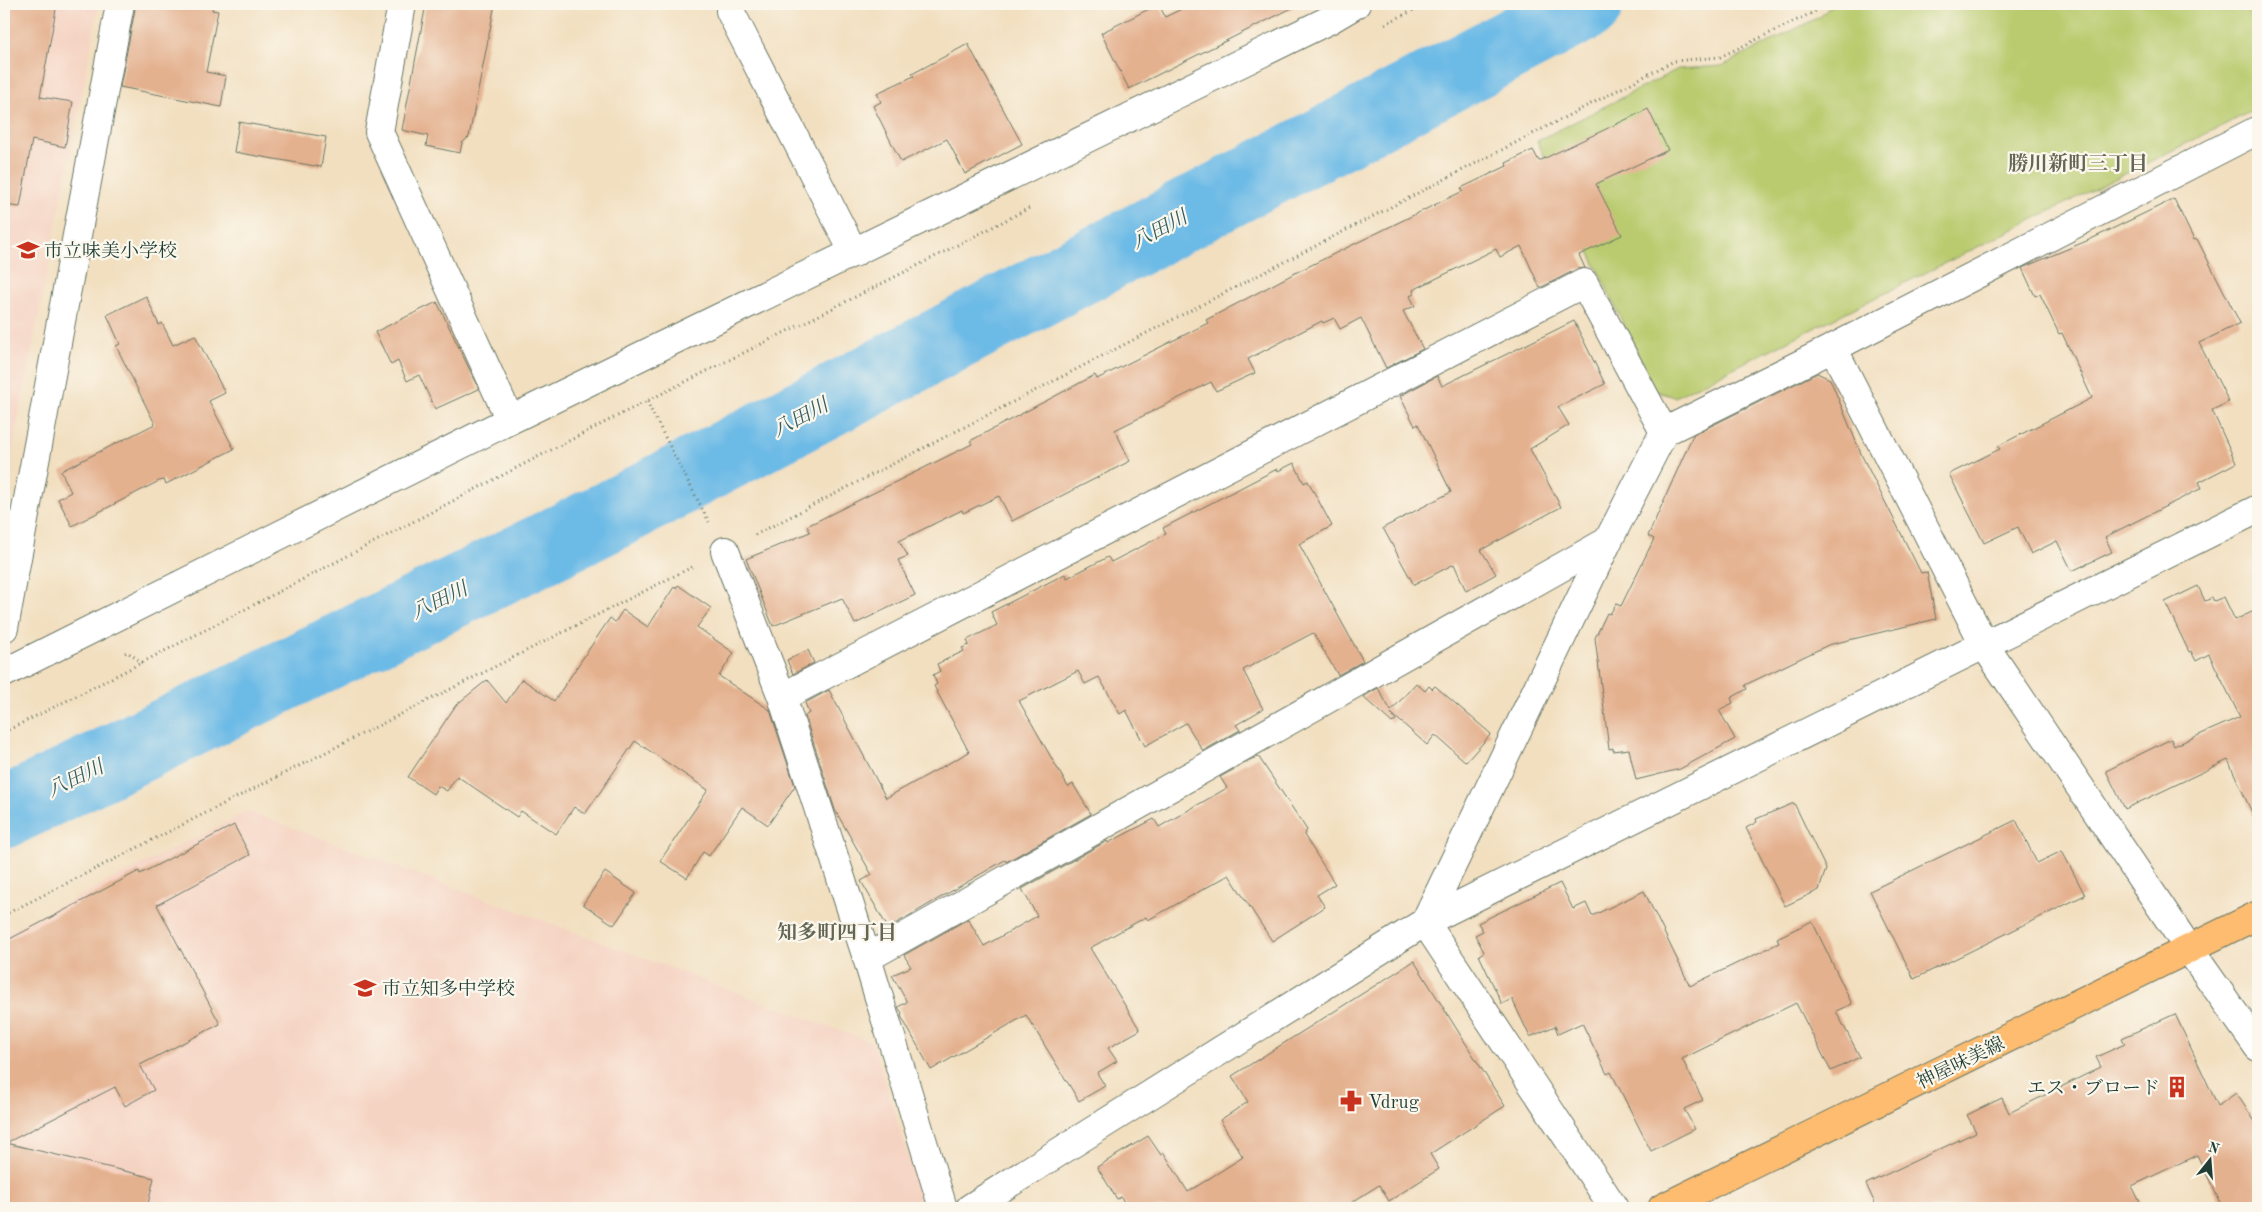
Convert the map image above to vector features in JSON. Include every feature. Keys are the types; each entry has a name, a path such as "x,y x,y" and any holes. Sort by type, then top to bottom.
{"main road":[{"name":"神屋味美線","path":"1662,1208 2258,915"}],"street":[{"path":"4,628 120,4"},
{"path":"402,4 379,132 510,420"},
{"path":"731,4 730,10 854,253"},
{"path":"4,673 510,420 1320,24 1356,4"},
{"path":"1425,922 1608,541 1664,432 1833,348 2258,130"},
{"path":"782,697 1584,283 1664,432"},
{"path":"1833,348 1985,646 2258,1048"},
{"path":"970,1208 1425,922 2258,510"},
{"path":"719,540 782,697 867,958 943,1208"},
{"path":"867,958 1608,541"},
{"path":"1425,922 1614,1208"}],"path":[{"path":"4,915 719,540 1674,61 1720,57 1818,10 1824,4"},
{"path":"4,732 152,659 648,400 858,297 1033,206"},
{"path":"648,400 650,408 719,540"}],"shaded area":[{"name":"市立味美小学校","path":"4,4 99,4 4,495"},
{"name":"市立知多中学校","path":"248,811 873,1043 919,1191 920,1208 4,1208 4,934"}],"green space":[{"path":"1832,4 2242,4 2258,27 2258,108 1675,397 1655,391 1537,141 1678,69 1722,66 1821,16"}],"building":[{"path":"4,4 57,4 40,97 73,102 65,147 32,140 20,207 4,205"},
{"path":"136,4 213,4 212,10 218,11 206,72 226,76 221,107 120,87"},
{"path":"426,4 495,4 469,137 462,143 460,153 426,146 428,136 402,130"},
{"path":"1159,4 1165,17 1192,4 1300,4 1129,89 1101,33"},
{"path":"968,44 1022,144 965,174 947,139 901,162 873,106 881,102 877,93 914,76 912,74"},
{"path":"1648,109 1668,150 1596,184 1622,235 1579,255 1585,268 1577,269 1540,288 1521,246 1500,257 1496,249 1413,290 1414,294 1410,296 1415,306 1403,311 1423,349 1386,368 1361,318 1340,329 1334,318 1323,323 1322,321 1248,359 1255,373 1216,391 1211,382 1115,430 1130,461 1012,521 999,496 963,513 962,510 899,541 908,556 898,560 915,595 855,624 842,598 773,626 746,559 810,532 807,526 972,444 970,441 1095,375 1097,379 1208,323 1206,320 1297,272 1463,191 1461,188 1507,166 1506,163 1533,150 1539,161"},
{"path":"239,122 326,137 321,167 234,152"},
{"path":"2174,199 2194,240 2197,239 2240,323 2199,343 2229,402 2212,410 2236,463 2199,482 2202,488 2105,537 2112,552 2072,571 2057,541 2031,554 2018,527 1984,543 1949,474 2000,449 1998,446 2092,398 2062,333 2059,334 2040,294 2035,296 2022,268 2089,240"},
{"path":"146,296 159,325 162,323 173,345 195,335 225,393 209,401 234,449 166,484 164,480 159,481 72,526 58,499 71,492 61,471 155,424 116,346 120,344 107,315"},
{"path":"437,302 479,389 435,409 419,375 407,381 398,361 391,365 375,332"},
{"path":"1574,321 1605,384 1558,407 1569,425 1530,449 1561,507 1481,550 1496,574 1466,591 1454,564 1414,585 1383,528 1451,492 1418,424 1415,426 1400,396 1437,376 1442,386"},
{"path":"1817,373 1830,379 1862,456 1921,573 1927,572 1936,619 1828,645 1745,685 1747,689 1731,698 1733,703 1719,710 1735,739 1680,769 1636,780 1629,749 1613,751 1613,748 1609,749 1595,638 1607,613 1610,614 1616,604 1621,606 1654,539 1648,536 1693,435"},
{"path":"1294,463 1304,483 1308,481 1332,526 1299,544 1363,661 1338,675 1313,633 1243,670 1263,709 1236,725 1240,730 1203,751 1186,723 1145,746 1126,710 1120,714 1099,677 1085,684 1078,671 1019,701 1068,787 1073,784 1091,814 1006,862 1005,860 888,928 861,881 872,875 835,810 805,716 809,713 805,703 829,690 886,798 969,752 934,686 937,684 933,675 940,671 937,664 964,651 962,648 969,645 967,640 997,625 991,612 1065,574 1067,578 1108,557 1111,562 1166,534 1163,528 1277,469 1278,471"},
{"path":"678,585 711,608 697,627 734,653 719,676 770,710 795,786 768,825 742,807 709,856 703,852 687,878 660,861 708,790 635,741 585,814 574,807 556,834 521,811 517,817 457,776 447,791 438,786 433,794 408,777 456,705 487,680 506,703 522,679 554,701 610,618 615,622 623,610 648,627 674,587 676,588"},
{"path":"2198,586 2205,601 2212,598 2214,601 2224,597 2235,620 2258,609 2258,826 2228,760 2125,809 2106,771 2171,739 2174,746 2240,717 2209,654 2196,661 2191,651 2189,652 2165,602"},
{"path":"808,650 814,663 793,674 787,660"},
{"path":"1416,683 1425,691 1429,686 1432,689 1435,686 1491,734 1466,762 1435,735 1427,745 1391,713 1396,720 1392,723 1363,697 1378,688 1391,711"},
{"path":"1258,756 1307,830 1304,835 1335,884 1317,895 1325,907 1272,941 1229,875 1148,920 1146,917 1090,948 1140,1030 1108,1048 1117,1061 1097,1073 1105,1086 1079,1101 1026,1015 931,1070 901,1016 902,1013 898,1007 907,1002 892,975 911,967 904,955 968,919 984,946 1037,916 1022,889 1107,841 1108,843 1154,819 1159,827 1227,788 1220,777"},
{"path":"1794,803 1826,869 1819,890 1785,906 1746,828 1757,822 1756,819"},
{"path":"2016,820 2037,863 2062,851 2085,895 1914,979 1870,891"},
{"path":"234,825 250,855 157,905 220,1024 140,1065 154,1090 125,1106 115,1087 6,1143 154,1178 147,1208 4,1208 4,942 139,871 140,874"},
{"path":"605,872 636,893 614,925 583,904"},
{"path":"1560,883 1573,909 1586,903 1592,916 1644,891 1690,986 1779,943 1777,938 1812,921 1852,1004 1836,1011 1860,1057 1831,1071 1796,1003 1682,1059 1703,1100 1684,1109 1695,1129 1651,1151 1611,1072 1607,1074 1582,1023 1558,1034 1555,1026 1530,1037 1512,999 1502,1004 1479,955 1484,952 1475,935 1483,931 1478,923"},
{"path":"1414,961 1505,1106 1430,1154 1439,1169 1389,1201 1379,1185 1343,1208 1127,1208 1121,1197 1117,1199 1097,1167 1148,1136 1161,1155 1164,1153 1188,1192 1243,1157 1220,1120 1248,1102 1232,1076"},
{"path":"2175,1014 2218,1106 2236,1093 2258,1126 2258,1208 2223,1208 2197,1155 2132,1186 2143,1208 1877,1208 1866,1184 1976,1132 1967,1115 2002,1098 2009,1113 2101,1067 2096,1057 2125,1044 2122,1038"}],"waterway":[{"name":"八田川","path":"4,813 618,512 1588,4"}],"place":[{"name":"市立味美小学校","path":"28,250"},
{"name":"市立知多中学校","path":"365,988"},
{"name":"エス・ブロード","path":"2177,1087"},
{"name":"Vdrug","path":"1351,1101"}],"district":[{"name":"勝川新町三丁目","path":"2078,163"},
{"name":"知多町四丁目","path":"837,932"}]}
